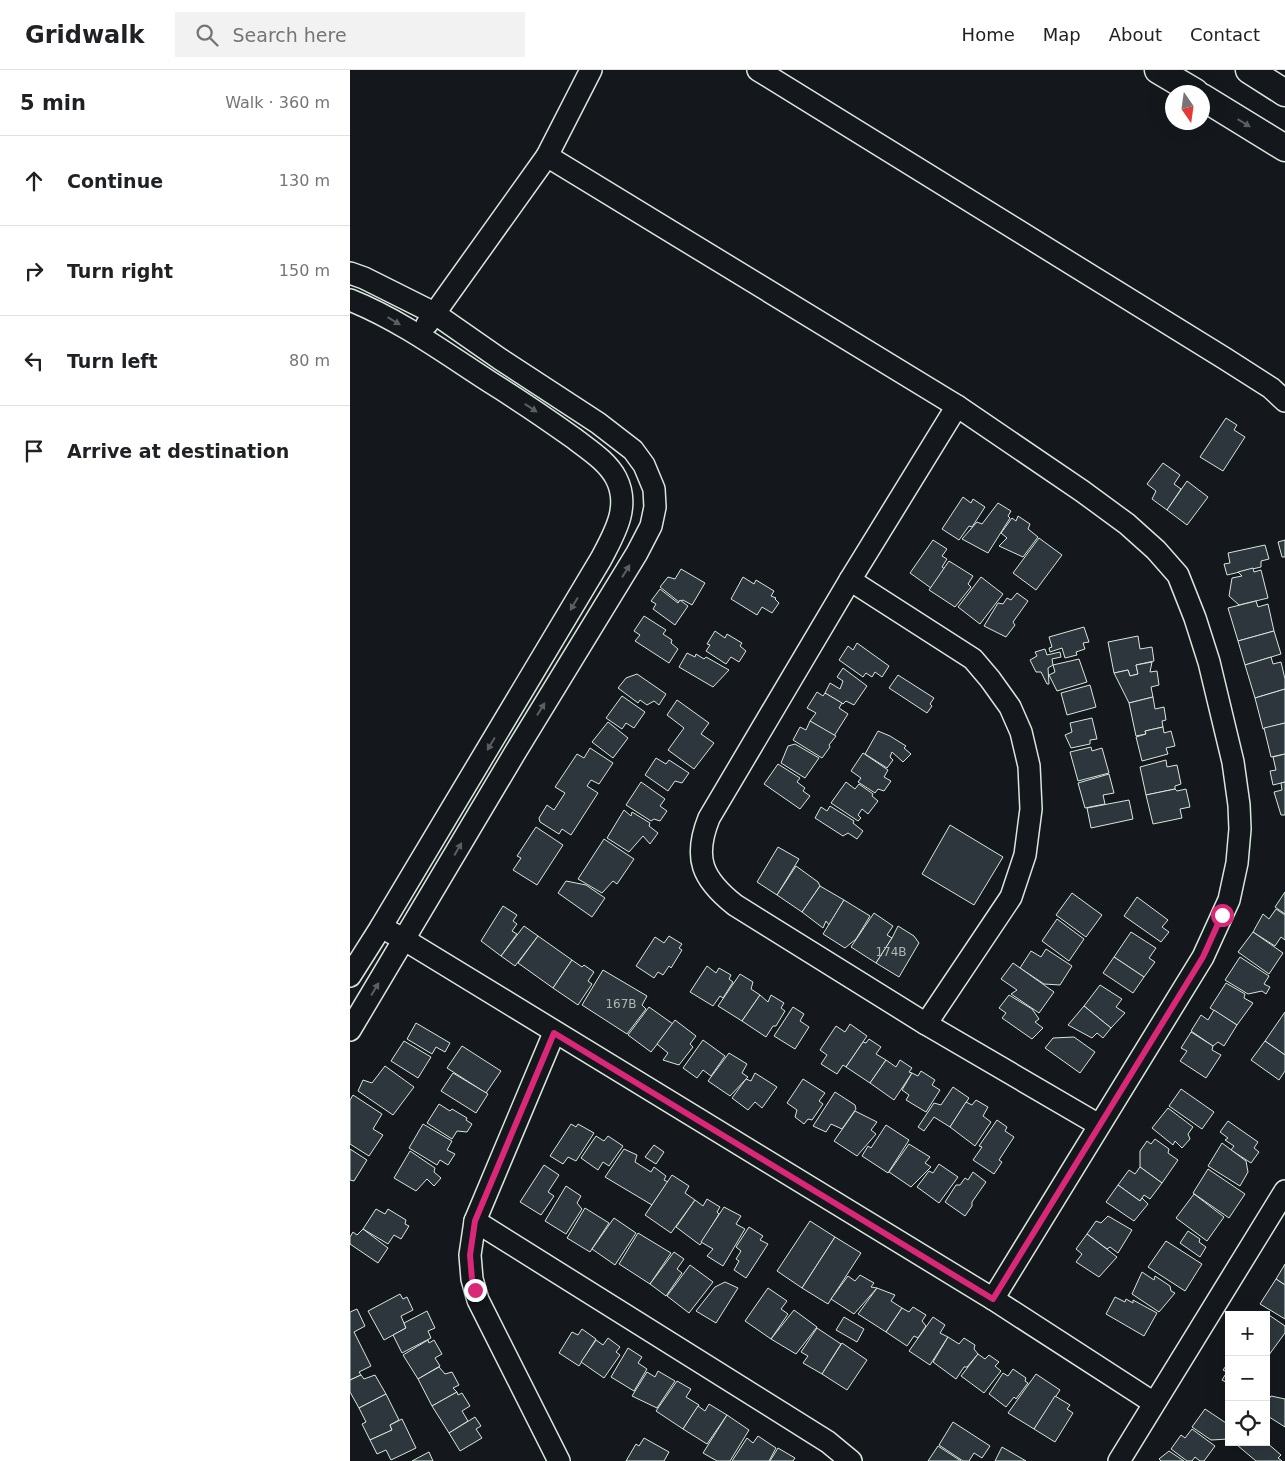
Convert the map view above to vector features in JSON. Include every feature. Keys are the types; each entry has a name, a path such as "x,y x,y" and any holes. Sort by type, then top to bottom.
{"street":[{"path":"419,337 434,313 547,156 591,70"},
{"path":"758,70 1224,358 1285,400"},
{"path":"1158,70 1183,85"},
{"path":"1249,70 1285,93"},
{"path":"1210,102 1285,148"},
{"path":"547,156 957,406 1082,491 1127,524 1156,550 1178,576 1195,618 1209,662 1233,762 1239,804 1240,829 1237,864 1229,900 1203,957 993,1299"},
{"path":"350,273 434,313 500,360 598,423 633,450 644,465 654,489 655,507 651,526 637,553 516,751 350,1030"},
{"path":"350,300 374,309 419,337 540,414 598,457 610,468 617,479 621,494 622,512 616,531 601,559 350,976"},
{"path":"957,406 850,580 709,818 703,833 701,854 707,876 720,893 735,904 926,1024 1099,1125"},
{"path":"850,580 973,659 1010,707 1021,732 1029,766 1031,809 1027,846 1011,897 926,1024"},
{"path":"381,927 993,1299 1154,1402"},
{"path":"554,1033 475,1221 470,1255 472,1279 478,1300 559,1461"},
{"path":"1119,1461 1285,1191"},
{"path":"475,1221 828,1442 851,1461"}],"building":[{"path":"1226,418 1237,425 1234,430 1245,437 1223,471 1200,457"},
{"path":"1163,463 1180,475 1174,484 1181,489 1167,510 1152,499 1156,491 1147,484"},
{"path":"1187,481 1208,497 1187,525 1167,510"},
{"path":"963,497 971,503 973,499 985,507 972,527 969,526 959,540 942,529"},
{"path":"998,503 1011,511 1008,516 1010,518 988,553 962,539 977,522 982,524"},
{"path":"1018,516 1030,524 1028,529 1038,537 1023,557 999,546 1007,538 1001,533 1012,518 1016,521"},
{"path":"1039,538 1062,555 1036,590 1013,573"},
{"path":"933,540 947,549 942,556 947,559 942,567 945,569 931,588 910,573"},
{"path":"1285,540 1285,557 1282,557 1278,542"},
{"path":"1265,545 1269,559 1261,561 1261,567 1227,575 1224,564 1230,563 1228,553"},
{"path":"949,561 973,576 968,584 971,587 955,607 929,590"},
{"path":"1253,568 1254,572 1261,570 1268,598 1239,605 1229,596 1232,578 1242,576 1238,572"},
{"path":"681,569 705,583 692,605 683,600 679,602 660,587 668,577 675,579"},
{"path":"743,577 754,584 756,580 774,591 771,596 776,598 779,603 772,613 762,607 757,615 731,599"},
{"path":"981,577 1003,594 980,624 958,607"},
{"path":"660,589 678,603 680,600 688,606 675,625 653,609 656,604 651,601"},
{"path":"1017,593 1028,601 1013,622 1015,625 1006,637 984,626 998,603 1003,604 1007,598 1011,600"},
{"path":"1256,601 1258,607 1268,604 1274,631 1238,641 1228,608"},
{"path":"644,616 666,630 663,634 672,640 671,643 678,649 669,663 635,641 640,635 634,631"},
{"path":"1084,627 1089,642 1083,643 1085,649 1076,652 1077,655 1065,658 1062,648 1050,652 1049,648 1052,647 1049,637"},
{"path":"715,631 725,638 727,634 742,643 740,646 746,651 739,662 731,657 726,664 706,651 710,645 707,644"},
{"path":"1274,631 1281,654 1245,665 1238,641"},
{"path":"1138,636 1140,649 1152,647 1154,661 1136,665 1138,674 1130,676 1128,670 1114,673 1108,642"},
{"path":"857,643 889,666 882,677 875,672 872,677 866,673 863,677 839,660 848,646 853,650"},
{"path":"1045,649 1047,655 1060,652 1061,657 1052,659 1053,665 1048,668 1049,684 1047,684 1041,672 1036,672 1030,660 1037,656 1035,652"},
{"path":"687,653 695,657 696,654 704,659 706,657 729,670 713,687 679,667"},
{"path":"1271,657 1273,664 1281,662 1285,689 1255,698 1245,665"},
{"path":"1079,659 1087,682 1057,691 1049,675 1055,672 1053,665"},
{"path":"1152,662 1150,672 1157,671 1159,685 1151,687 1153,697 1129,703 1114,673 1128,670 1130,676 1138,674 1136,665"},
{"path":"843,668 867,686 854,705 846,701 843,704 825,693 830,683 840,689 843,681 837,677"},
{"path":"637,674 666,694 659,705 654,701 647,705 640,700 638,703 618,688 626,678"},
{"path":"898,675 934,698 930,704 932,706 927,713 889,688"},
{"path":"1090,685 1096,707 1067,715 1061,693"},
{"path":"1285,689 1285,723 1263,729 1255,698"},
{"path":"817,692 823,696 825,693 842,703 839,708 848,714 834,736 810,721 816,713 807,708"},
{"path":"622,696 645,712 634,728 626,723 622,729 606,718"},
{"path":"1153,697 1155,709 1164,707 1166,720 1162,721 1163,727 1145,731 1146,734 1136,736 1129,703"},
{"path":"677,700 709,723 701,734 714,743 694,769 668,750 684,728 667,715"},
{"path":"1092,718 1097,739 1090,740 1090,744 1071,748 1065,735 1072,732 1070,723"},
{"path":"810,721 836,736 822,758 793,740 800,727 806,730"},
{"path":"608,722 628,738 613,758 592,742"},
{"path":"1285,723 1285,754 1271,757 1264,728"},
{"path":"1163,727 1164,733 1171,731 1175,746 1166,748 1168,754 1142,761 1136,737 1146,734 1145,731"},
{"path":"878,731 906,746 904,748 911,754 903,762 892,752 890,757 893,760 887,768 865,754"},
{"path":"795,744 819,758 805,778 781,763 788,746"},
{"path":"1091,747 1092,751 1102,748 1109,773 1078,781 1070,752"},
{"path":"590,748 613,763 599,784 591,780 587,786 598,793 571,835 562,829 559,834 540,822 539,818 547,805 554,810 565,793 555,787 577,754 584,758"},
{"path":"863,753 888,770 884,777 891,781 884,791 878,789 875,793 858,782 861,778 851,771"},
{"path":"1285,754 1285,782 1273,785 1270,771 1276,770 1273,757"},
{"path":"656,758 666,764 669,760 689,773 682,783 675,781 668,791 645,775"},
{"path":"1166,760 1167,767 1177,765 1181,784 1175,786 1175,789 1146,795 1140,767"},
{"path":"778,764 800,778 797,782 805,788 803,791 810,796 800,809 764,784"},
{"path":"1109,774 1114,793 1103,795 1105,804 1085,808 1078,783"},
{"path":"641,782 665,799 660,806 667,811 660,821 654,819 651,821 626,805"},
{"path":"846,782 855,789 859,784 873,794 872,796 878,801 868,814 862,809 858,815 861,818 858,821 831,803"},
{"path":"1285,782 1285,815 1281,815 1274,792 1282,790 1281,783"},
{"path":"1175,789 1177,791 1186,789 1190,807 1180,809 1182,818 1153,824 1146,795"},
{"path":"1129,800 1133,819 1091,828 1087,808"},
{"path":"830,806 854,821 853,823 863,831 857,839 848,833 843,836 815,818 821,807 827,811"},
{"path":"624,810 631,816 632,812 650,823 649,826 658,833 650,844 643,836 629,852 607,838"},
{"path":"950,825 1003,857 974,905 922,874"},
{"path":"536,827 563,845 537,885 513,870 521,858 517,856"},
{"path":"604,839 634,859 617,884 613,881 602,893 578,879"},
{"path":"778,847 799,859 777,895 757,882"},
{"path":"796,866 818,882 820,886 802,912 777,895"},
{"path":"566,881 586,885 605,898 592,917 558,893"},
{"path":"820,886 844,900 829,925 826,921 823,928 802,912"},
{"path":"1285,892 1285,914 1275,907"},
{"path":"1072,893 1102,915 1086,937 1056,915"},
{"path":"1137,897 1168,920 1162,927 1169,932 1161,942 1124,916"},
{"path":"844,900 870,916 856,939 845,948 823,934"},
{"path":"503,906 517,915 513,921 517,924 512,931 517,934 501,956 481,941"},
{"path":"1276,909 1285,915 1285,940 1281,937 1275,946 1253,932 1263,914 1269,919"},
{"path":"874,913 893,926 887,935 892,938 876,963 851,947"},
{"path":"1057,919 1084,939 1069,961 1042,941"},
{"path":"524,926 538,936 515,966 501,956"},
{"path":"898,926 914,936 919,943 899,977 876,963"},
{"path":"1131,932 1156,948 1149,958 1155,962 1144,977 1114,957"},
{"path":"1253,932 1283,953 1269,974 1238,952"},
{"path":"538,936 572,960 553,988 518,963"},
{"path":"669,936 682,944 679,948 682,950 671,968 669,966 663,975 658,972 654,978 636,966 655,937 664,943"},
{"path":"1046,949 1072,966 1060,985 1044,984 1020,968 1031,951 1041,957"},
{"path":"1114,957 1144,977 1133,993 1103,973"},
{"path":"1240,957 1269,976 1264,984 1270,987 1266,994 1262,991 1248,994 1225,980"},
{"path":"572,960 594,972 588,981 592,984 578,1005 553,988"},
{"path":"1013,963 1054,992 1039,1013 1011,994 1017,990 1001,979"},
{"path":"707,966 716,973 719,968 731,975 729,979 733,982 723,998 720,996 713,1006 690,992"},
{"path":"603,970 647,996 642,1005 646,1009 627,1034 582,1005"},
{"path":"740,974 753,982 751,989 760,995 742,1021 718,1006"},
{"path":"1226,983 1245,994 1244,998 1253,1003 1237,1025 1210,1008"},
{"path":"1100,985 1122,999 1116,1007 1125,1013 1111,1028 1084,1006"},
{"path":"760,995 768,1002 771,995 784,1003 781,1008 785,1011 776,1026 773,1026 766,1037 742,1021"},
{"path":"1009,995 1032,1009 1039,1019 1035,1022 1043,1028 1032,1039 1002,1018 1006,1013 999,1008"},
{"path":"1084,1006 1111,1028 1103,1038 1097,1033 1092,1038 1068,1025"},
{"path":"649,1007 673,1024 651,1052 628,1035"},
{"path":"793,1007 804,1014 800,1021 809,1027 795,1049 774,1036"},
{"path":"1214,1010 1237,1025 1224,1046 1218,1042 1213,1046 1191,1031 1201,1015 1208,1020"},
{"path":"1285,1012 1285,1055 1265,1041"},
{"path":"675,1020 696,1036 690,1044 693,1047 679,1065 663,1060 668,1053 657,1044"},
{"path":"416,1023 450,1043 445,1052 436,1047 432,1054 407,1039"},
{"path":"850,1024 867,1036 846,1067 843,1065 837,1074 821,1064 827,1055 820,1050 836,1026 845,1032"},
{"path":"1191,1032 1213,1046 1212,1050 1221,1055 1206,1078 1180,1061 1187,1051 1181,1048"},
{"path":"1074,1037 1095,1052 1080,1073 1045,1048 1053,1038"},
{"path":"869,1039 881,1047 876,1054 886,1060 870,1083 846,1067 863,1042 866,1043"},
{"path":"703,1040 725,1056 711,1076 703,1070 697,1078 683,1068"},
{"path":"404,1041 431,1057 418,1078 391,1061"},
{"path":"1265,1041 1285,1055 1285,1071 1279,1080 1251,1060"},
{"path":"462,1046 501,1071 486,1093 447,1068"},
{"path":"729,1053 747,1064 742,1073 748,1077 730,1096 708,1081"},
{"path":"886,1060 896,1067 900,1060 912,1068 909,1072 912,1073 894,1100 870,1083"},
{"path":"385,1066 414,1087 393,1115 358,1091 363,1080 372,1083"},
{"path":"921,1071 935,1080 932,1085 940,1090 926,1112 906,1100 909,1095 902,1090 912,1073 918,1076"},
{"path":"453,1073 488,1094 476,1113 441,1091"},
{"path":"755,1073 777,1087 762,1108 755,1102 748,1110 732,1098 746,1079 751,1081"},
{"path":"803,1079 825,1093 819,1101 823,1104 812,1120 808,1119 804,1124 795,1117 797,1110 787,1103"},
{"path":"953,1087 969,1098 950,1127 934,1117 924,1131 918,1127 934,1103 941,1105"},
{"path":"1181,1089 1214,1112 1202,1129 1169,1106"},
{"path":"835,1092 855,1105 856,1109 842,1129 831,1124 826,1132 813,1126"},
{"path":"353,1095 382,1114 373,1129 383,1135 369,1156 350,1144 350,1100"},
{"path":"976,1100 988,1107 983,1116 991,1122 975,1146 950,1127 966,1102 972,1105"},
{"path":"439,1104 467,1118 466,1120 472,1124 467,1132 457,1131 452,1139 427,1123"},
{"path":"1168,1108 1193,1127 1188,1134 1190,1139 1182,1148 1175,1141 1173,1145 1152,1128"},
{"path":"855,1111 877,1122 871,1130 876,1134 857,1156 834,1141"},
{"path":"997,1120 1007,1127 1005,1131 1014,1137 999,1160 1002,1162 994,1174 973,1160 982,1147 979,1146"},
{"path":"1228,1121 1258,1142 1254,1148 1259,1152 1251,1163 1231,1150 1234,1146 1225,1140 1228,1138 1220,1132"},
{"path":"423,1124 452,1141 447,1150 455,1154 448,1165 440,1160 437,1165 409,1148"},
{"path":"571,1124 576,1127 578,1124 594,1133 576,1161 568,1157 563,1164 550,1156"},
{"path":"886,1125 909,1140 888,1173 862,1156 868,1146 871,1148"},
{"path":"596,1136 604,1141 608,1136 623,1146 609,1166 603,1162 598,1170 581,1158"},
{"path":"1155,1139 1169,1149 1168,1153 1178,1160 1162,1183 1140,1167 1140,1151 1147,1141 1151,1144"},
{"path":"1222,1143 1246,1161 1248,1172 1240,1186 1208,1166"},
{"path":"909,1144 930,1157 925,1163 931,1167 911,1187 889,1172"},
{"path":"654,1145 664,1152 656,1164 645,1157"},
{"path":"350,1149 367,1160 354,1181 350,1180"},
{"path":"624,1149 637,1155 635,1162 651,1172 654,1167 666,1176 664,1180 668,1182 652,1205 605,1177"},
{"path":"410,1151 435,1168 434,1172 441,1178 434,1186 427,1179 416,1191 394,1178"},
{"path":"939,1164 958,1177 939,1203 917,1187 929,1171 933,1173"},
{"path":"544,1165 559,1175 548,1192 554,1196 541,1215 520,1202"},
{"path":"1140,1167 1162,1183 1150,1199 1144,1195 1140,1201 1118,1185 1129,1170 1135,1174"},
{"path":"1208,1169 1245,1194 1229,1218 1193,1193"},
{"path":"973,1172 986,1182 965,1216 945,1202 956,1185 960,1185 965,1178 968,1180"},
{"path":"672,1175 689,1186 685,1193 695,1200 671,1233 645,1215"},
{"path":"1118,1185 1140,1201 1142,1198 1148,1204 1134,1221 1106,1202"},
{"path":"566,1186 581,1196 577,1203 582,1209 566,1234 545,1221"},
{"path":"1194,1194 1224,1217 1207,1241 1176,1218"},
{"path":"707,1199 720,1207 717,1212 719,1214 700,1245 676,1227 695,1200 703,1206"},
{"path":"724,1207 741,1216 736,1224 745,1229 723,1266 707,1256 713,1249 701,1242"},
{"path":"585,1208 609,1223 590,1252 567,1238"},
{"path":"376,1209 385,1214 388,1209 406,1220 405,1224 409,1226 401,1239 394,1235 388,1244 363,1229"},
{"path":"1108,1216 1132,1230 1118,1253 1110,1247 1107,1249 1087,1234 1096,1221 1101,1223"},
{"path":"614,1218 636,1233 615,1265 592,1249"},
{"path":"810,1221 835,1237 802,1288 777,1271"},
{"path":"749,1227 763,1236 760,1240 768,1244 746,1278 734,1270 739,1261 736,1259 741,1251 736,1247"},
{"path":"363,1229 388,1248 378,1263 350,1244 350,1237 353,1232 357,1235"},
{"path":"1188,1231 1200,1239 1199,1242 1206,1247 1200,1257 1180,1243"},
{"path":"638,1233 671,1253 650,1284 619,1264"},
{"path":"1087,1234 1117,1257 1099,1277 1076,1262 1082,1254 1076,1249"},
{"path":"835,1237 861,1253 828,1304 802,1288"},
{"path":"1166,1241 1202,1264 1185,1291 1148,1267"},
{"path":"674,1252 684,1259 677,1269 682,1273 666,1296 650,1284"},
{"path":"1285,1264 1285,1285 1276,1279"},
{"path":"690,1265 713,1282 689,1313 667,1296"},
{"path":"1142,1272 1154,1280 1155,1276 1170,1286 1171,1291 1175,1293 1159,1312 1132,1294"},
{"path":"860,1275 874,1283 871,1287 877,1288 854,1314 831,1299 848,1276 855,1281"},
{"path":"1276,1279 1285,1285 1285,1319 1260,1304"},
{"path":"725,1282 738,1288 716,1323 696,1311 715,1287"},
{"path":"768,1288 787,1301 781,1309 788,1314 771,1339 745,1321"},
{"path":"877,1288 895,1295 891,1301 902,1308 886,1332 858,1314"},
{"path":"400,1294 403,1299 407,1297 413,1310 401,1316 406,1328 384,1340 368,1311"},
{"path":"1115,1297 1125,1302 1126,1299 1133,1303 1133,1300 1157,1313 1144,1336 1106,1314"},
{"path":"913,1307 926,1315 922,1321 926,1326 918,1338 914,1336 907,1346 886,1332 902,1308 909,1312"},
{"path":"357,1309 365,1326 354,1332 371,1366 359,1372 361,1375 350,1380 350,1312"},
{"path":"794,1310 817,1327 796,1354 771,1339"},
{"path":"427,1311 435,1328 428,1331 431,1338 402,1353 393,1335 406,1328 404,1323"},
{"path":"1270,1316 1285,1326 1285,1333 1270,1354"},
{"path":"844,1317 864,1329 857,1342 836,1330"},
{"path":"933,1317 945,1325 940,1333 948,1337 930,1365 909,1351"},
{"path":"817,1328 841,1344 822,1374 803,1363 808,1356 801,1352"},
{"path":"582,1329 596,1339 579,1366 559,1353 572,1332 578,1335"},
{"path":"948,1337 959,1344 964,1338 975,1345 974,1349 978,1354 967,1367 964,1367 956,1379 933,1362"},
{"path":"608,1338 620,1347 616,1352 620,1355 604,1378 581,1362 596,1340 603,1345"},
{"path":"428,1340 429,1343 434,1340 442,1354 435,1358 440,1366 418,1379 403,1355"},
{"path":"842,1343 867,1360 847,1390 822,1374"},
{"path":"628,1348 642,1357 638,1363 647,1369 634,1391 611,1377"},
{"path":"978,1354 985,1359 989,1355 999,1362 995,1366 1001,1371 984,1393 961,1376"},
{"path":"439,1367 445,1374 452,1372 459,1385 453,1388 457,1392 432,1406 418,1379"},
{"path":"1013,1369 1026,1378 1025,1381 1028,1383 1016,1399 1014,1397 1006,1407 989,1394 1003,1373 1008,1376"},
{"path":"658,1371 675,1381 657,1408 632,1396 647,1372 655,1377"},
{"path":"1036,1374 1060,1390 1034,1429 1008,1413"},
{"path":"361,1375 364,1379 375,1375 386,1394 359,1408 350,1392 350,1380"},
{"path":"677,1381 691,1389 686,1397 699,1405 683,1429 656,1411"},
{"path":"457,1392 458,1395 462,1393 470,1406 462,1411 468,1421 449,1433 432,1406"},
{"path":"386,1394 399,1420 390,1425 392,1430 370,1440 362,1424 366,1422 359,1408"},
{"path":"1055,1396 1070,1405 1067,1409 1073,1413 1055,1442 1034,1429"},
{"path":"1270,1397 1285,1399 1285,1427 1270,1418"},
{"path":"709,1404 727,1415 707,1444 683,1429 698,1406 705,1411"},
{"path":"1205,1409 1225,1422 1225,1439 1211,1440 1192,1427"},
{"path":"727,1415 749,1430 730,1461 717,1461 703,1453"},
{"path":"475,1417 481,1426 476,1429 482,1438 460,1451 449,1433"},
{"path":"402,1419 416,1448 391,1460 386,1450 377,1454 370,1440 392,1430 390,1425"},
{"path":"953,1422 990,1446 982,1458 974,1453 969,1461 963,1461 939,1445"},
{"path":"1192,1429 1215,1446 1204,1461 1200,1461 1195,1457 1192,1461 1187,1461 1171,1449 1181,1435 1185,1438"},
{"path":"758,1436 776,1448 769,1461 732,1461 747,1438 753,1443"},
{"path":"644,1438 669,1452 664,1461 626,1461 636,1444 639,1446"},
{"path":"1270,1445 1281,1455 1278,1458 1282,1461 1256,1461 1238,1446"},
{"path":"938,1446 961,1461 928,1461"},
{"path":"1002,1447 1026,1461 995,1461"},
{"path":"778,1448 795,1458 793,1461 770,1461"},
{"path":"1169,1451 1184,1461 1161,1461 1159,1459"},
{"path":"429,1452 433,1461 412,1461"}],"route":[{"path":"475,1290 470,1271 470,1255 475,1221 554,1033 993,1299 1203,957 1222,915"}]}
